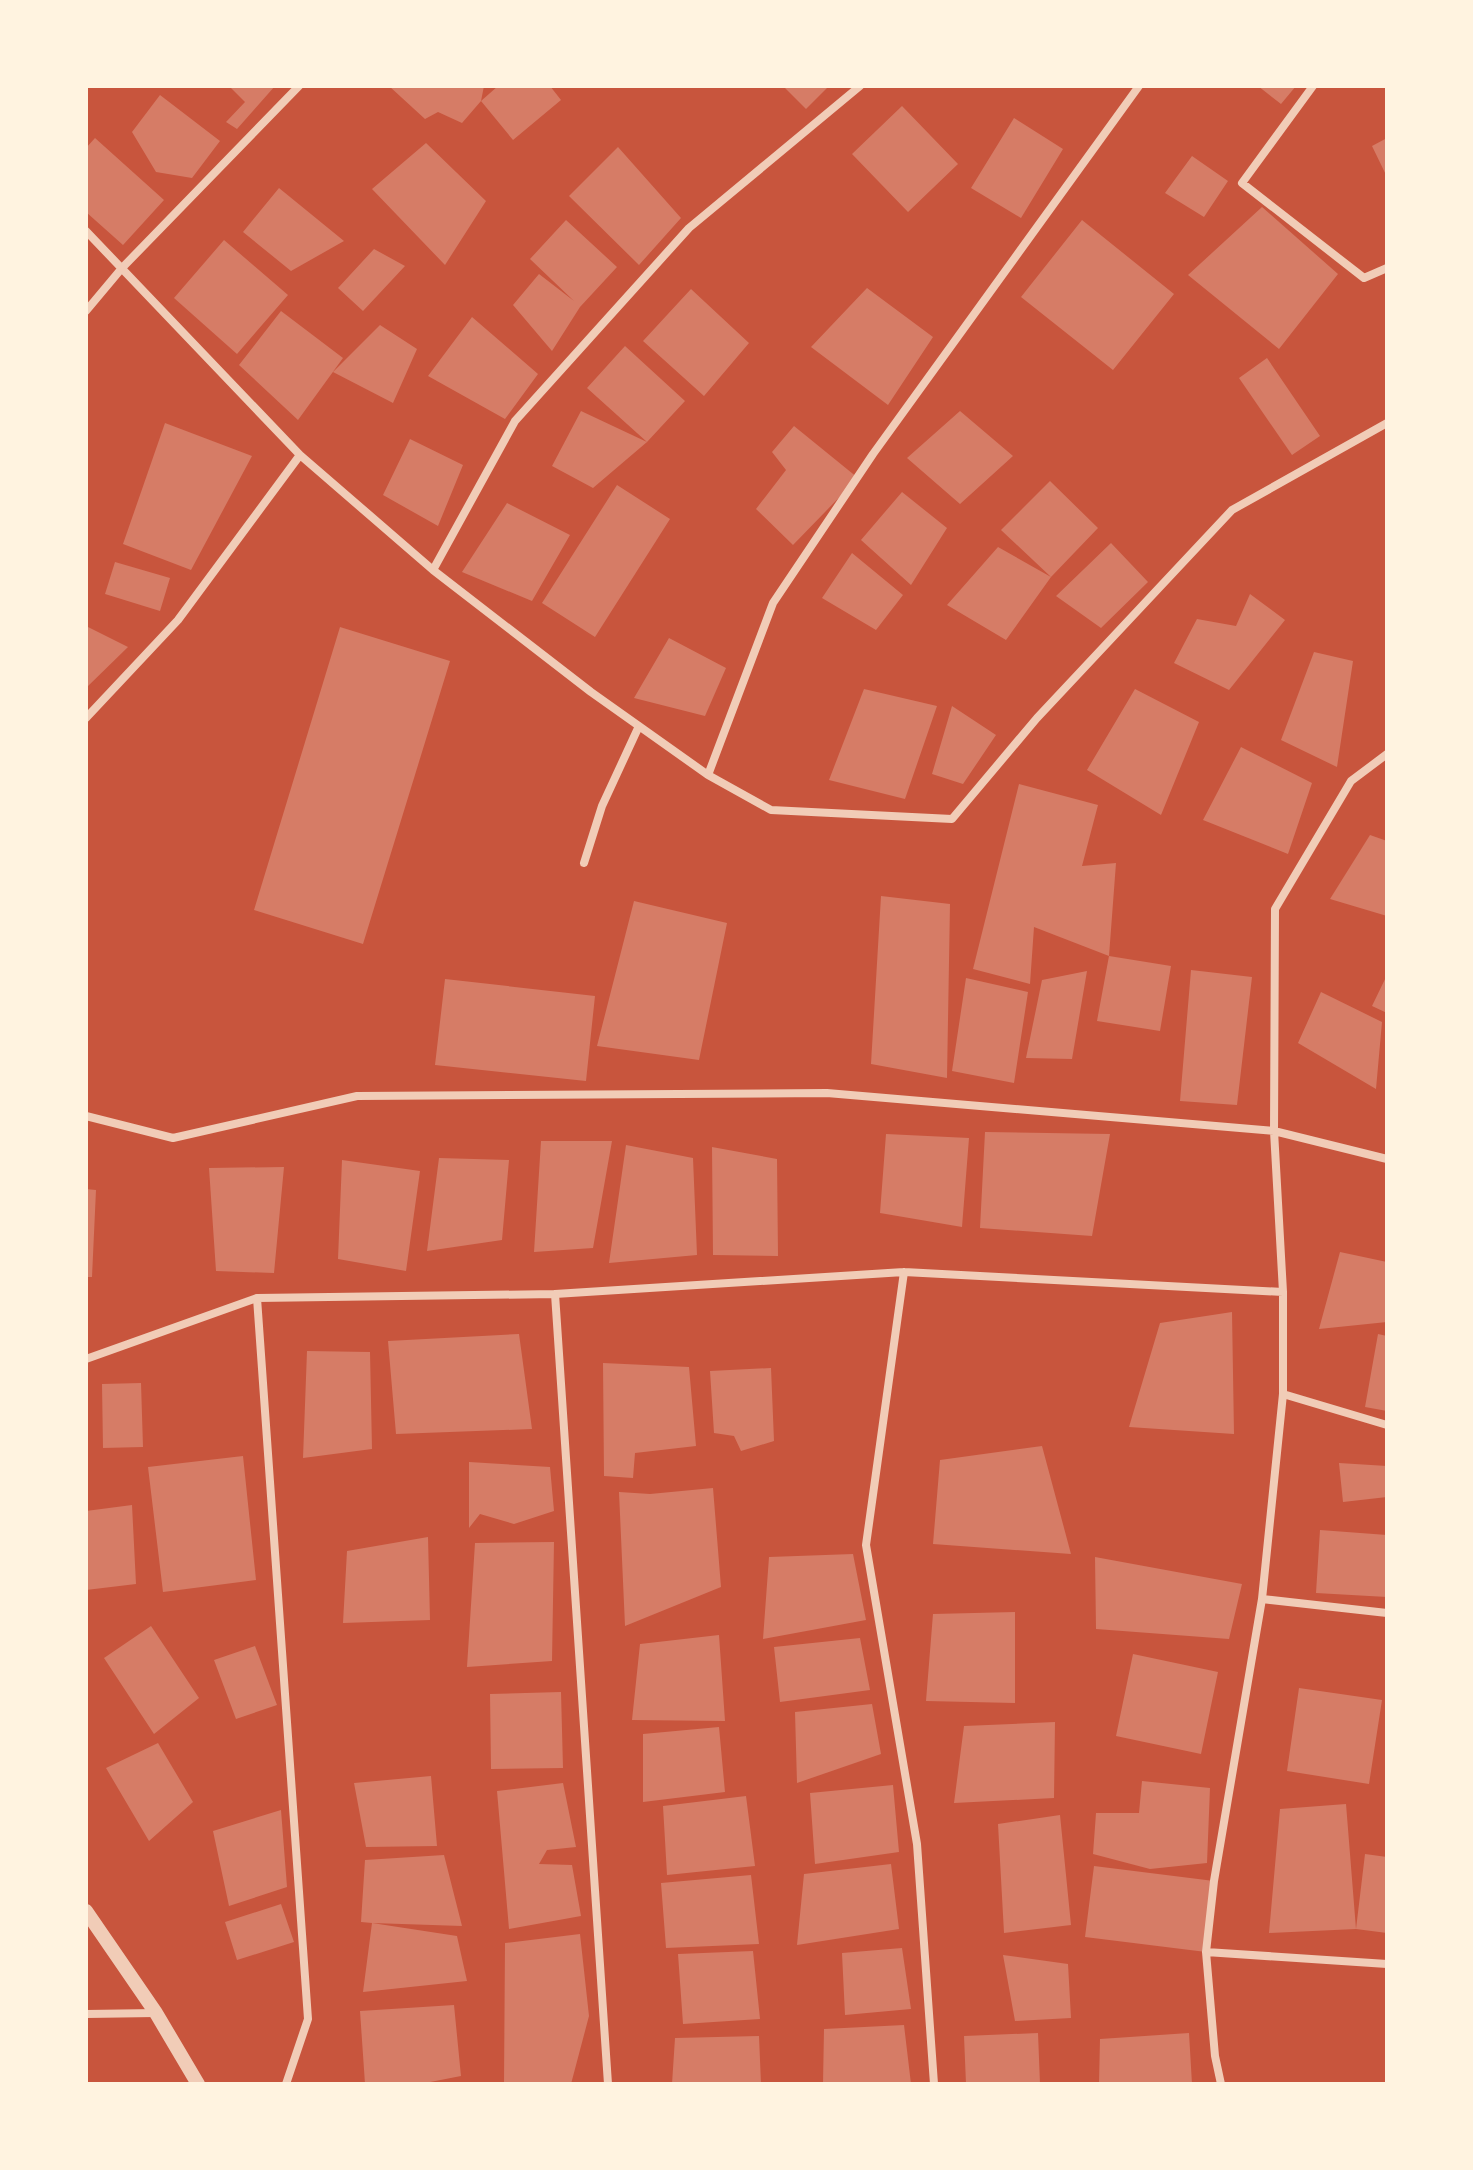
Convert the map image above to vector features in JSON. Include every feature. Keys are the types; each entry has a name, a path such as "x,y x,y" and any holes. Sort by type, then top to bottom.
{"street":[{"path":"86,311 122,268 299,86"},
{"path":"433,570 515,421 689,228 860,86"},
{"path":"708,775 773,603 873,454 1139,86"},
{"path":"1313,86 1242,183 1364,278 1387,268"},
{"path":"86,231 300,455 433,570 591,692 708,775 771,810 952,819 1037,718 1232,510 1387,423"},
{"path":"86,718 178,620 300,455"},
{"path":"584,863 602,806 639,726"},
{"path":"1221,2084 1215,2056 1206,1952 1214,1881 1262,1599 1283,1394 1283,1292 1274,1131 1275,909 1351,781 1387,754"},
{"path":"86,1116 173,1138 357,1096 827,1093 1274,1131 1387,1159"},
{"path":"86,1359 257,1298 555,1294 904,1272 1283,1292"},
{"path":"904,1272 866,1545 917,1844 934,2084"},
{"path":"555,1294 608,2084"},
{"path":"257,1298 308,2019 286,2084"},
{"path":"1283,1394 1387,1425"},
{"path":"1262,1599 1387,1613"},
{"path":"86,1911 156,2013 198,2084"},
{"path":"1206,1952 1387,1964"},
{"path":"86,2014 156,2013"}],"building":[{"path":"229,86 275,86 237,129 226,122 245,102"},
{"path":"389,86 484,86 481,101 462,123 438,112 425,119"},
{"path":"498,86 550,86 561,100 513,140 481,101"},
{"path":"783,86 829,86 806,109"},
{"path":"1258,86 1296,86 1281,104"},
{"path":"160,95 220,141 192,178 156,172 132,132"},
{"path":"902,106 958,164 908,212 852,154"},
{"path":"1014,118 1063,149 1021,218 971,188"},
{"path":"95,138 164,200 123,245 86,212 86,148"},
{"path":"1387,138 1387,177 1372,146"},
{"path":"426,143 486,201 445,265 372,189"},
{"path":"618,147 681,218 639,265 569,196"},
{"path":"1192,156 1228,181 1204,217 1165,193"},
{"path":"279,188 344,241 291,271 243,232"},
{"path":"1262,207 1338,274 1279,349 1188,275"},
{"path":"566,220 617,267 580,307 552,351 513,305 539,274 574,301 530,259"},
{"path":"1082,220 1174,294 1113,370 1021,297"},
{"path":"224,240 288,295 237,354 174,298"},
{"path":"374,249 405,266 363,311 338,288"},
{"path":"867,288 933,337 888,405 811,347"},
{"path":"691,289 749,343 704,396 643,341"},
{"path":"281,311 343,358 298,420 239,365"},
{"path":"472,317 538,374 505,419 428,376"},
{"path":"380,325 417,349 393,403 333,372"},
{"path":"625,346 685,401 647,442 587,388"},
{"path":"1267,358 1320,436 1292,455 1239,378"},
{"path":"581,411 647,442 593,488 552,466"},
{"path":"960,411 1013,456 960,504 907,458"},
{"path":"165,423 252,456 191,570 123,544"},
{"path":"794,426 858,478 793,545 756,509 786,470 772,452"},
{"path":"410,439 463,465 438,526 383,495"},
{"path":"1050,481 1098,528 1051,577 1001,530"},
{"path":"617,485 670,519 595,637 542,603"},
{"path":"902,492 947,528 911,585 861,540"},
{"path":"507,503 570,535 532,601 462,572"},
{"path":"1111,543 1148,582 1101,628 1056,596"},
{"path":"998,547 1051,577 1006,640 947,605"},
{"path":"852,553 903,595 876,630 822,598"},
{"path":"115,562 170,578 160,611 105,594"},
{"path":"1250,594 1285,620 1229,690 1174,663 1197,619 1236,626"},
{"path":"86,626 128,647 86,688"},
{"path":"340,627 450,661 363,944 254,910"},
{"path":"669,638 726,668 705,716 634,698"},
{"path":"1314,652 1353,661 1337,767 1281,740"},
{"path":"864,689 937,706 905,799 829,780"},
{"path":"1135,689 1199,722 1161,815 1087,770"},
{"path":"952,706 996,735 963,784 932,774"},
{"path":"1241,747 1312,783 1288,854 1203,820"},
{"path":"1019,784 1098,805 1082,866 1116,863 1109,956 1034,927 1030,984 973,969"},
{"path":"1370,835 1387,841 1387,916 1330,899"},
{"path":"881,896 950,904 947,1078 871,1064"},
{"path":"634,901 727,923 699,1060 597,1046"},
{"path":"1109,956 1171,966 1160,1031 1097,1021"},
{"path":"1191,970 1252,977 1237,1105 1180,1101"},
{"path":"1087,971 1072,1059 1026,1058 1042,980"},
{"path":"1387,975 1387,1013 1372,1006"},
{"path":"966,978 1028,992 1014,1083 952,1071"},
{"path":"445,979 595,996 586,1081 435,1065"},
{"path":"1321,992 1382,1022 1376,1089 1298,1043"},
{"path":"985,1132 1110,1134 1092,1236 980,1228"},
{"path":"886,1134 969,1138 962,1227 880,1213"},
{"path":"541,1141 612,1141 593,1248 534,1252"},
{"path":"626,1145 693,1158 697,1255 609,1263"},
{"path":"712,1147 777,1159 778,1256 713,1255"},
{"path":"439,1158 509,1160 502,1240 427,1251"},
{"path":"342,1160 420,1171 406,1271 338,1259"},
{"path":"284,1167 274,1273 216,1271 209,1168"},
{"path":"86,1189 96,1190 92,1277 86,1277"},
{"path":"1340,1252 1387,1262 1387,1322 1319,1329"},
{"path":"1232,1312 1234,1434 1129,1427 1160,1323"},
{"path":"519,1334 532,1429 396,1434 388,1341"},
{"path":"1378,1334 1387,1336 1387,1411 1365,1407"},
{"path":"307,1351 370,1352 372,1449 303,1458"},
{"path":"603,1363 689,1367 696,1446 635,1453 633,1478 604,1476"},
{"path":"771,1368 774,1441 741,1451 734,1436 714,1433 710,1371"},
{"path":"141,1383 143,1447 103,1448 102,1384"},
{"path":"1042,1446 1071,1554 933,1544 940,1460"},
{"path":"243,1456 256,1580 163,1592 148,1467"},
{"path":"469,1462 550,1467 554,1511 514,1524 480,1514 469,1528"},
{"path":"1339,1463 1387,1466 1387,1497 1343,1502"},
{"path":"713,1488 721,1587 625,1626 619,1492 650,1494"},
{"path":"132,1505 136,1584 86,1590 86,1511"},
{"path":"1320,1530 1387,1535 1387,1597 1316,1593"},
{"path":"428,1537 430,1620 343,1623 347,1551"},
{"path":"554,1542 552,1661 467,1667 475,1543"},
{"path":"853,1554 866,1620 763,1639 769,1557"},
{"path":"1095,1557 1242,1584 1229,1639 1096,1629"},
{"path":"1015,1612 1015,1703 926,1701 933,1614"},
{"path":"151,1626 199,1698 154,1734 104,1658"},
{"path":"719,1635 725,1721 632,1720 640,1644"},
{"path":"860,1638 870,1690 780,1702 774,1647"},
{"path":"255,1646 277,1705 236,1719 214,1660"},
{"path":"1133,1654 1218,1672 1201,1754 1116,1736"},
{"path":"1299,1688 1382,1700 1369,1784 1287,1771"},
{"path":"561,1692 563,1768 491,1769 490,1694"},
{"path":"872,1704 881,1754 797,1783 795,1712"},
{"path":"1055,1722 1054,1798 954,1803 964,1726"},
{"path":"719,1727 725,1792 643,1802 643,1734"},
{"path":"158,1743 193,1802 149,1841 106,1768"},
{"path":"431,1776 437,1846 366,1847 354,1783"},
{"path":"1142,1781 1210,1788 1207,1863 1150,1869 1093,1854 1096,1813 1139,1813"},
{"path":"563,1783 576,1847 547,1850 539,1864 572,1865 581,1916 509,1929 497,1791"},
{"path":"893,1785 899,1852 815,1864 810,1793"},
{"path":"746,1796 755,1866 667,1875 663,1806"},
{"path":"1346,1804 1356,1929 1269,1933 1280,1809"},
{"path":"281,1810 287,1887 229,1906 213,1831"},
{"path":"1060,1815 1071,1925 1004,1933 998,1824"},
{"path":"1365,1854 1387,1857 1387,1933 1356,1929"},
{"path":"444,1855 462,1926 361,1922 365,1860"},
{"path":"891,1864 899,1929 797,1945 804,1874"},
{"path":"1094,1866 1214,1881 1206,1952 1085,1937"},
{"path":"751,1875 759,1944 666,1948 661,1883"},
{"path":"281,1904 294,1942 237,1960 225,1922"},
{"path":"372,1923 457,1936 467,1981 363,1992"},
{"path":"580,1934 589,2016 571,2084 504,2084 505,1943"},
{"path":"902,1948 911,2009 845,2015 842,1953"},
{"path":"753,1951 760,2019 683,2024 678,1954"},
{"path":"1003,1955 1068,1964 1071,2018 1015,2021"},
{"path":"454,2005 461,2076 420,2084 365,2084 360,2011"},
{"path":"904,2025 911,2084 823,2084 824,2029"},
{"path":"1038,2033 1040,2084 966,2084 964,2036"},
{"path":"1189,2033 1192,2084 1099,2084 1100,2039"},
{"path":"759,2036 761,2084 672,2084 675,2038"}]}
